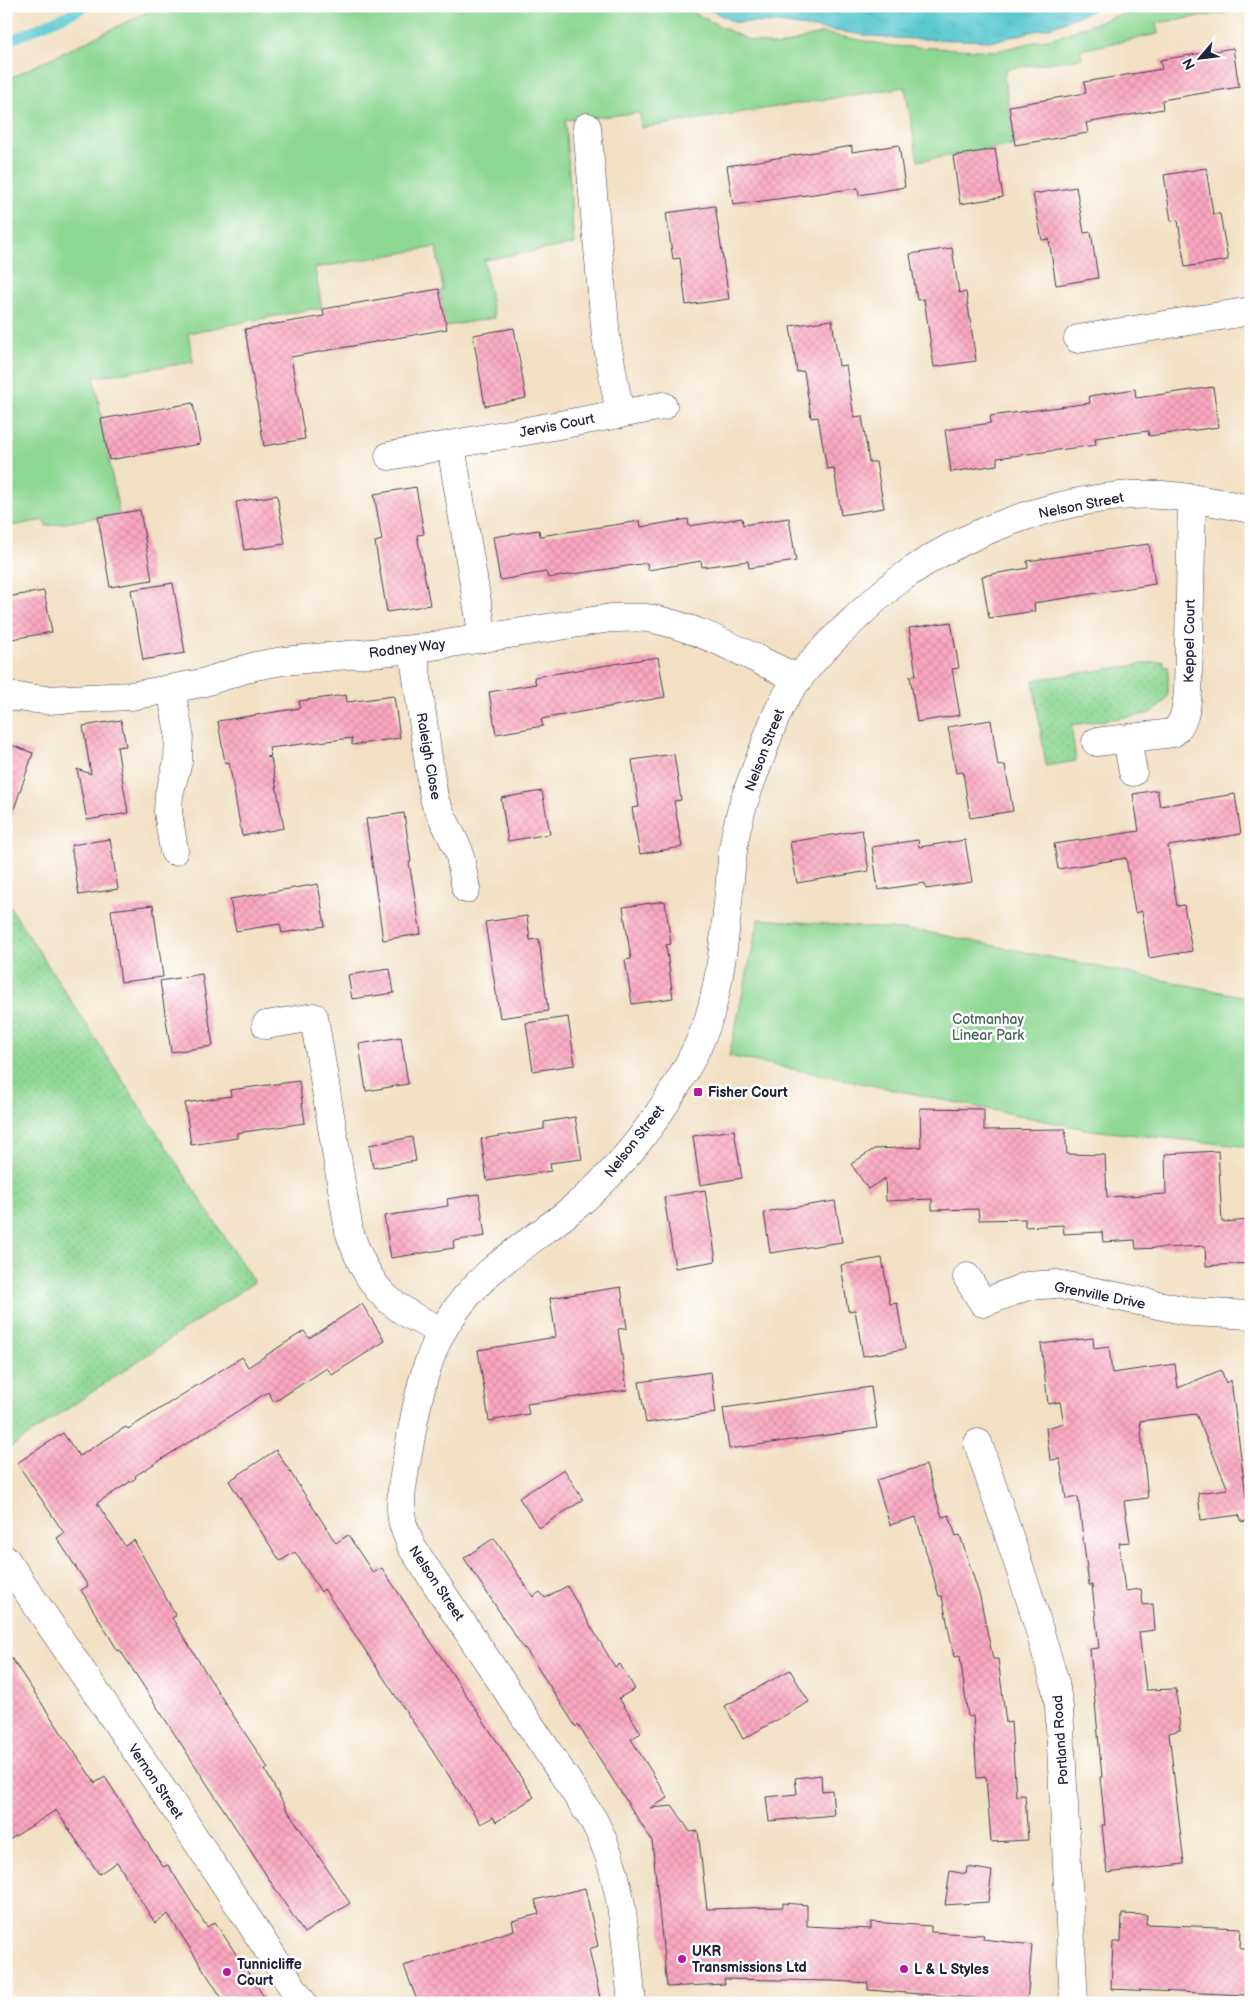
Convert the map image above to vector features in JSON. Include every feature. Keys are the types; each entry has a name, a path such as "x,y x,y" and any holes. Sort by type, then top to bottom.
{"street":[{"path":"587,127 606,337 620,414"},
{"path":"1078,339 1251,311"},
{"name":"Jervis Court","path":"389,456 662,406"},
{"path":"451,446 483,638"},
{"name":"Nelson Street","path":"632,2003 618,1887 605,1841 545,1746 411,1546 403,1524 401,1506 411,1438 429,1366 442,1331 459,1305 486,1274 506,1257 567,1214 600,1184 642,1136 691,1060 712,1009 725,929 734,844 740,816 777,714 798,679 834,639 885,590 913,570 971,537 1005,523 1103,499 1140,495 1192,498 1251,509"},
{"name":"Keppel Court","path":"1096,742 1173,733 1180,727 1185,717 1188,692 1192,498"},
{"name":"Rodney Way","path":"6,696 47,700 88,700 131,696 202,683 255,666 284,661 413,649 611,618 651,619 694,631 798,679"},
{"name":"Raleigh Close","path":"413,649 432,786 436,802 459,851 466,889"},
{"path":"171,689 179,733 178,762 169,794 168,812 176,854"},
{"path":"1127,739 1133,772"},
{"path":"266,1025 314,1017 349,1231 358,1257 368,1278 381,1294 397,1308 418,1321 442,1331"},
{"name":"Grenville Drive","path":"967,1277 983,1303 1027,1286 1058,1284 1192,1312 1251,1315"},
{"name":"Portland Road","path":"978,1443 1003,1484 1048,1656 1059,1707 1074,2003"},
{"name":"Vernon Street","path":"6,1560 179,1814 303,2003"}],"green space":[{"path":"160,6 680,6 748,40 779,46 822,33 892,46 997,51 1060,36 1143,6 1229,6 1231,12 1156,23 1158,34 1080,50 1082,58 1006,69 1004,77 1015,145 918,161 905,87 641,128 640,113 565,120 574,244 484,260 494,318 446,326 440,291 443,290 436,247 315,268 322,309 311,309 188,333 193,362 94,377 119,514 46,526 44,520 6,527 6,80"},
{"path":"1163,661 1164,667 1168,666 1168,695 1164,702 1154,711 1146,714 1071,725 1076,761 1046,766 1033,680"},
{"path":"6,901 254,1282 7,1450 6,1448"},
{"name":"Cotmanhay Linear Park","path":"759,919 927,932 1251,998 1251,1147 1090,1130 729,1056"}],"water":[{"path":"702,6 1102,6 1051,27 994,41 887,38 777,23 734,22"}],"building":[{"path":"1233,48 1239,87 1162,100 1163,109 1086,123 1088,133 1015,145 1009,106 1086,93 1084,82 1162,69 1160,60"},
{"path":"899,145 905,187 859,195 858,188 733,205 727,166 852,146 852,152"},
{"path":"995,149 1003,197 960,204 953,156"},
{"path":"1206,168 1213,214 1220,214 1228,260 1185,267 1178,220 1171,221 1164,175"},
{"path":"1076,187 1084,233 1091,232 1098,278 1056,285 1049,239 1042,240 1033,194"},
{"path":"715,206 729,299 686,305 680,258 673,259 666,213"},
{"path":"952,248 959,293 966,292 976,361 934,367 924,299 917,300 910,254"},
{"path":"439,289 447,329 291,357 305,439 264,446 245,329 324,316 323,309"},
{"path":"832,320 839,366 846,365 854,417 862,416 869,462 876,462 884,508 841,515 834,468 827,469 818,417 811,418 804,371 797,372 790,326"},
{"path":"514,328 526,398 485,406 473,335"},
{"path":"1213,387 1219,427 1149,436 1148,431 1095,438 1096,445 997,458 997,465 951,472 945,430 991,423 990,416 1090,403 1089,396 1135,389 1136,398"},
{"path":"193,403 200,444 109,460 101,419"},
{"path":"416,487 424,534 417,535 430,605 387,612 375,542 382,540 374,494"},
{"path":"277,495 285,544 244,550 236,502"},
{"path":"140,510 152,580 110,587 98,517"},
{"path":"742,518 743,525 789,518 796,561 749,568 748,561 702,567 701,561 648,570 647,563 548,578 546,572 500,580 493,537 539,530 540,536 640,521 641,527 688,519 689,526"},
{"path":"1149,544 1155,584 1034,603 1035,611 989,618 982,576 1028,568 1027,561"},
{"path":"173,583 185,653 143,660 131,590"},
{"path":"44,591 52,632 6,640 6,597"},
{"path":"951,622 959,668 952,669 960,715 917,722 910,676 916,675 909,628"},
{"path":"658,657 665,697 541,719 543,726 496,734 489,692 536,684 534,677"},
{"path":"346,695 347,702 394,696 400,738 352,745 352,738 269,748 271,756 266,757 271,758 284,828 242,836 229,762 225,763 218,721 300,708 299,701"},
{"path":"121,720 126,746 117,747 128,813 87,820 77,769 91,774 83,726"},
{"path":"991,720 998,766 1005,765 1013,811 970,818 963,772 956,773 948,727"},
{"path":"6,743 33,753 11,818 6,818"},
{"path":"674,754 681,800 674,801 682,847 640,854 632,808 639,807 632,760"},
{"path":"1157,790 1160,806 1235,794 1241,834 1168,846 1177,906 1184,905 1192,951 1149,958 1142,911 1135,913 1126,858 1058,869 1054,844 1139,831 1133,794"},
{"path":"542,791 550,834 508,841 501,798"},
{"path":"404,813 411,862 409,862 421,934 383,940 366,819"},
{"path":"862,830 869,871 797,883 790,842"},
{"path":"110,839 118,889 79,895 71,845"},
{"path":"918,840 919,847 965,840 972,882 926,889 925,883 878,890 872,847"},
{"path":"318,884 325,926 282,933 280,924 236,931 230,899"},
{"path":"665,901 671,944 666,945 673,998 632,1004 625,960 631,959 623,907"},
{"path":"153,905 163,977 121,982 111,910"},
{"path":"527,916 530,940 539,939 548,1011 500,1018 485,922"},
{"path":"390,969 394,993 352,999 348,975"},
{"path":"202,974 213,1046 171,1052 160,981"},
{"path":"568,1017 575,1065 533,1071 526,1023"},
{"path":"401,1037 408,1084 366,1091 359,1044"},
{"path":"299,1081 305,1123 237,1133 237,1138 191,1145 185,1103 231,1096 230,1090"},
{"path":"920,1108 984,1109 984,1130 1065,1129 1067,1154 1105,1155 1107,1197 1166,1194 1165,1154 1218,1151 1222,1222 1251,1220 1251,1263 1206,1266 1205,1246 1136,1249 1135,1240 1103,1242 1102,1232 1064,1234 1063,1225 1025,1227 1025,1219 979,1220 978,1209 932,1210 932,1199 886,1201 885,1178 868,1189 851,1164 874,1149 921,1147"},
{"path":"575,1117 582,1159 550,1163 551,1171 487,1181 481,1139 544,1129 544,1122"},
{"path":"734,1130 742,1178 700,1185 693,1136"},
{"path":"412,1137 416,1161 373,1168 369,1145"},
{"path":"705,1190 716,1261 675,1268 664,1197"},
{"path":"479,1194 485,1236 453,1241 454,1248 391,1258 384,1216 448,1206 447,1199"},
{"path":"835,1201 842,1242 770,1253 764,1212"},
{"path":"882,1258 890,1304 897,1303 905,1349 863,1356 855,1310 848,1311 841,1265"},
{"path":"621,1287 627,1328 618,1329 627,1390 527,1404 529,1414 489,1421 478,1350 556,1337 550,1298"},
{"path":"362,1304 385,1341 332,1375 327,1368 274,1402 268,1392 135,1476 136,1478 97,1503 125,1546 134,1540 176,1616 172,1618 268,1768 265,1770 286,1808 350,1903 304,1933 120,1650 118,1651 81,1590 88,1586 57,1538 64,1533 17,1463 63,1433 79,1456 126,1427 128,1429 242,1357 248,1367 304,1331 309,1338"},
{"path":"1093,1338 1094,1349 1109,1347 1112,1373 1175,1364 1178,1388 1221,1370 1226,1383 1231,1380 1249,1520 1242,1522 1239,1515 1201,1520 1198,1493 1228,1489 1196,1414 1140,1421 1148,1498 1124,1501 1130,1542 1119,1543 1125,1591 1141,1589 1143,1605 1153,1604 1155,1630 1139,1632 1146,1690 1176,1689 1180,1730 1169,1733 1184,1864 1107,1873 1102,1825 1105,1825 1100,1777 1102,1777 1090,1649 1099,1648 1092,1585 1089,1585 1078,1497 1066,1499 1060,1459 1050,1460 1046,1428 1064,1423 1060,1402 1048,1404 1041,1344"},
{"path":"711,1372 716,1413 646,1423 639,1382"},
{"path":"871,1387 877,1428 729,1449 723,1408"},
{"path":"276,1450 336,1543 348,1535 373,1573 382,1568 534,1797 496,1822 493,1817 481,1824 324,1589 321,1592 295,1552 280,1561 229,1481"},
{"path":"926,1465 942,1517 949,1515 956,1536 960,1535 980,1597 993,1659 998,1659 1006,1723 1011,1722 1016,1796 1025,1795 1028,1840 991,1842 986,1777 977,1778 973,1716 968,1717 960,1656 954,1657 942,1596 939,1596 916,1517 890,1525 876,1480"},
{"path":"564,1469 583,1500 539,1528 519,1498"},
{"path":"494,1538 533,1597 540,1592 545,1598 567,1586 615,1667 620,1664 635,1689 619,1698 641,1733 631,1739 668,1798 650,1808 673,1806 690,1832 698,1831 707,1909 783,1907 783,1903 807,1905 807,1926 871,1929 871,1922 931,1926 931,1932 984,1935 983,1939 1032,1945 1027,2002 868,1990 868,1983 832,1981 724,1979 725,1984 667,1987 652,1841 578,1725 576,1727 464,1558"},
{"path":"6,1650 95,1783 105,1777 163,1867 168,1865 207,1927 215,1922 268,2003 225,2003 168,1914 155,1923 117,1862 99,1874 56,1810 6,1842"},
{"path":"790,1670 809,1702 743,1739 725,1706"},
{"path":"821,1775 822,1791 832,1790 834,1815 769,1821 766,1797 797,1794 795,1778"},
{"path":"967,1867 992,1871 988,1902 945,1905 950,1871 966,1874"},
{"path":"585,1888 598,1946 589,1949 600,1998 577,2003 418,2003 404,1966 514,1930 512,1921 539,1914 535,1900"},
{"path":"1122,1914 1147,1915 1146,1924 1241,1928 1240,1948 1248,1948 1246,1995 1111,1989 1113,1942 1121,1942"}],"waterway":[{"path":"6,42 88,6"}],"place":[{"name":"Fisher Court","path":"698,1092"},
{"name":"UKR Transmissions Ltd","path":"682,1959"},
{"name":"L & L Styles","path":"904,1969"},
{"name":"Tunnicliffe Court","path":"227,1972"}]}
